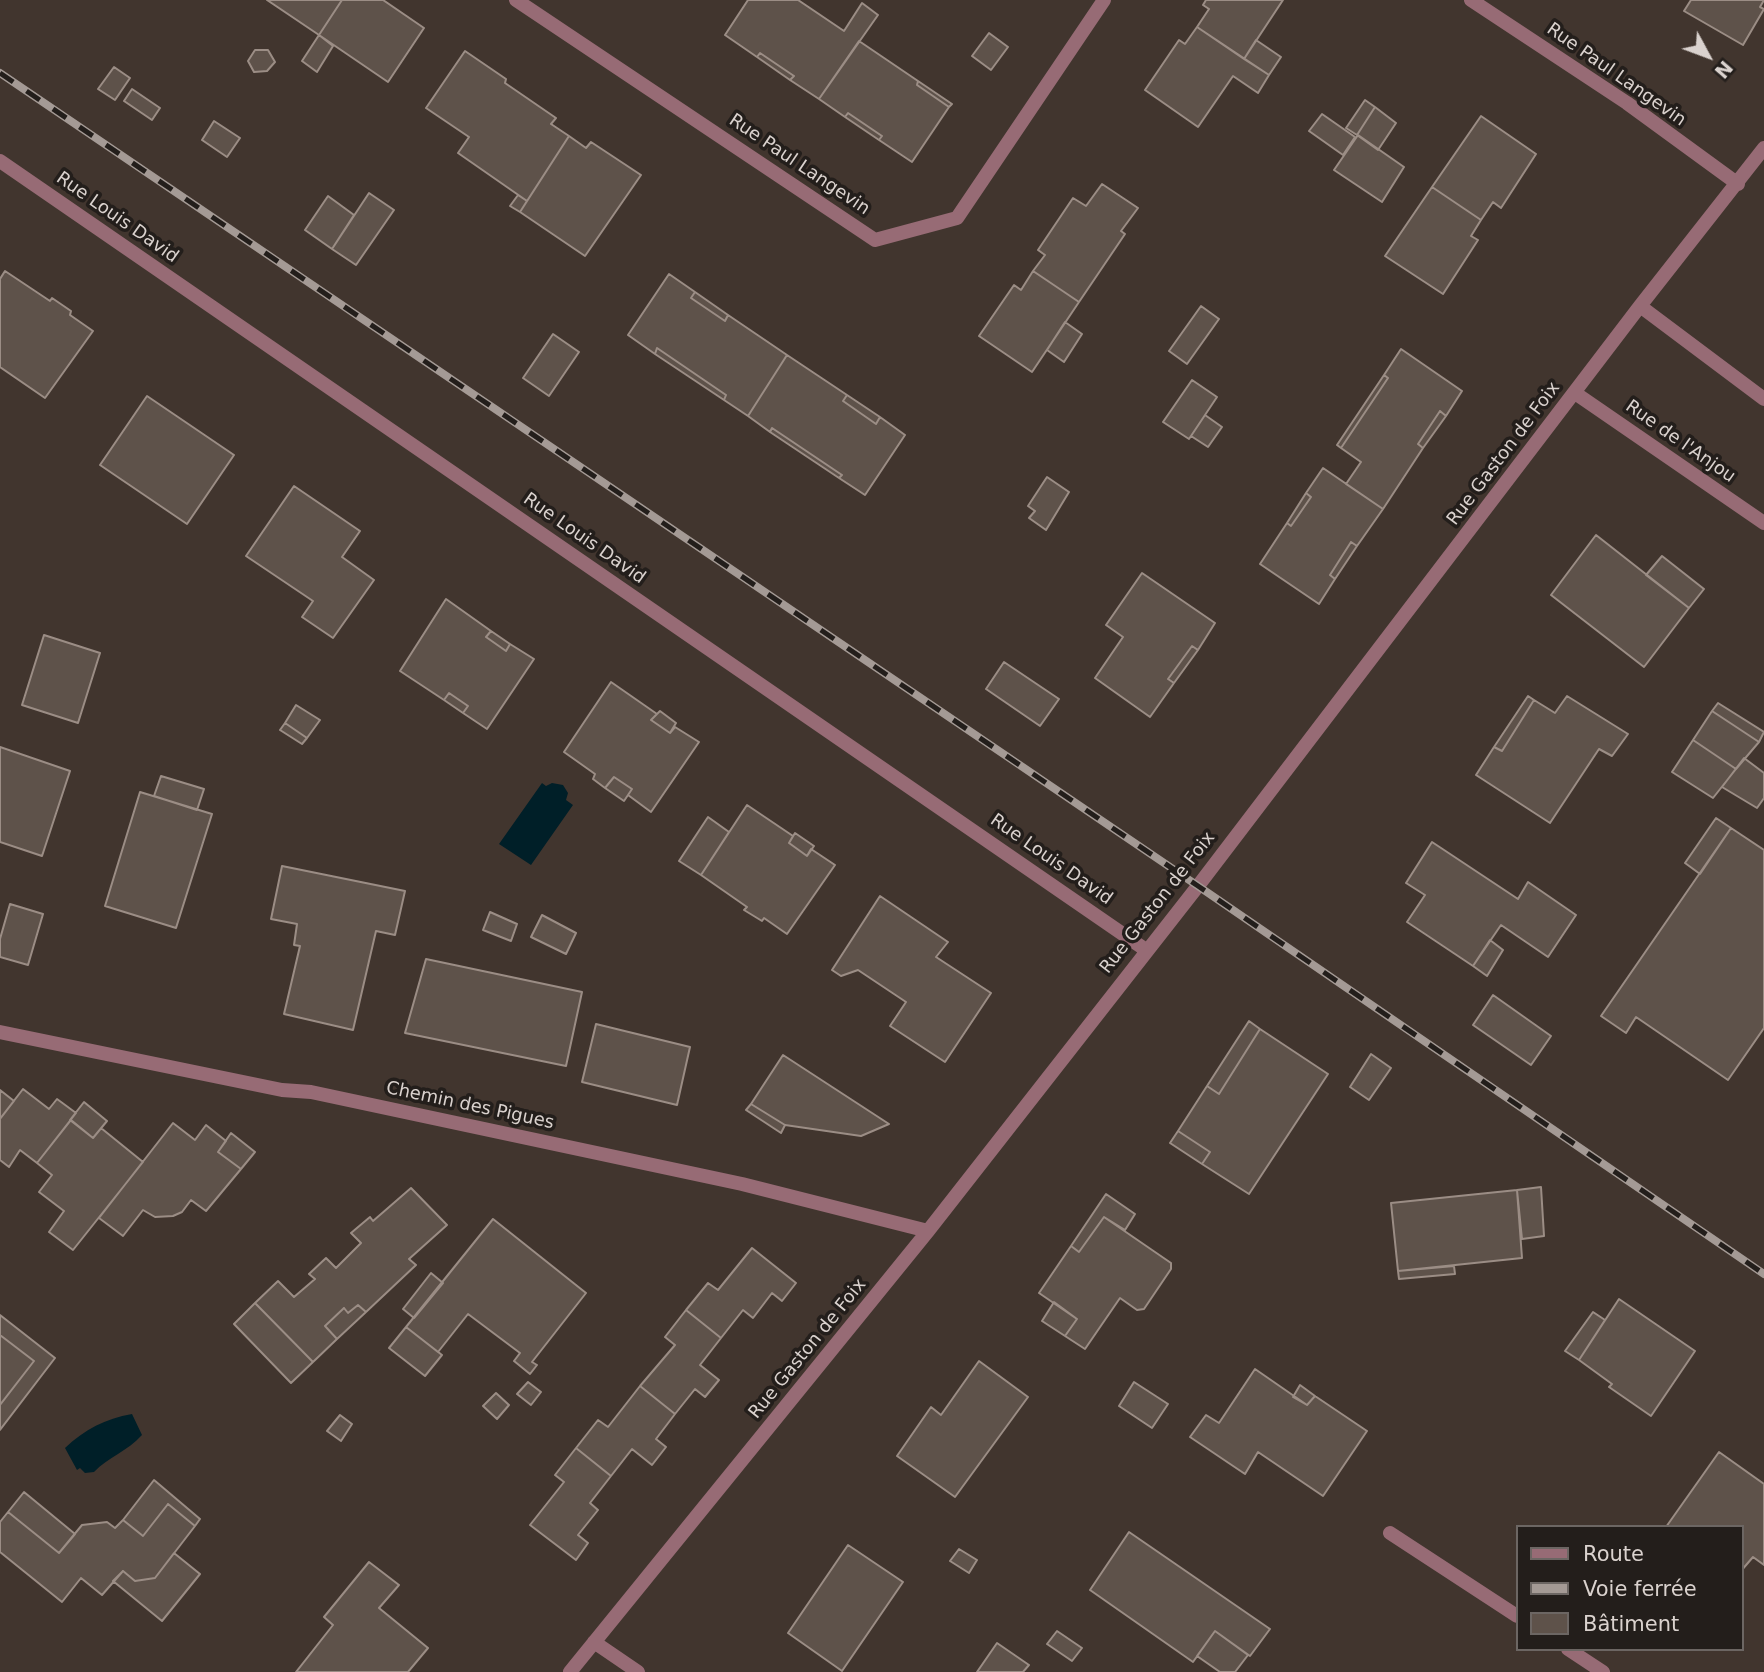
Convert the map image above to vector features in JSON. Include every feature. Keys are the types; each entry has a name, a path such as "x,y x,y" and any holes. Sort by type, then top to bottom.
{"street":[{"name":"Rue Paul Langevin","path":"516,0 876,240 957,218 1104,0"},
{"name":"Rue Paul Langevin","path":"1471,0 1626,103 1738,184"},
{"name":"Rue Gaston de Foix","path":"570,1672 928,1231 1198,886 1640,306 1764,148"},
{"name":"Rue Louis David","path":"0,161 1146,950"},
{"path":"1640,306 1764,399"},
{"name":"Rue de l'Anjou","path":"1575,393 1764,523"},
{"name":"Chemin des Pigues","path":"0,1032 282,1090 311,1092 549,1142 742,1184 928,1231"},
{"path":"1390,1533 1516,1615"},
{"path":"594,1642 638,1672"},
{"path":"1571,1651 1602,1672"}],"water":[{"path":"542,783 546,786 552,783 563,785 568,793 566,800 573,805 531,865 499,844"},
{"path":"132,1414 142,1435 94,1472 85,1473 80,1468 77,1470 65,1448 96,1426"}],"building":[{"path":"267,0 342,0 319,35"},
{"path":"342,0 383,0 424,28 388,82 319,35"},
{"path":"748,0 798,0 844,31 862,3 878,15 819,99 790,80 794,76 760,53 757,57 725,35"},
{"path":"1206,0 1283,0 1244,59 1197,27 1209,9 1203,5"},
{"path":"1691,0 1764,0 1760,7 1764,9 1743,45 1684,11"},
{"path":"1197,27 1269,75 1258,93 1233,76 1198,127 1145,90 1179,40 1185,44"},
{"path":"989,33 1008,47 991,70 972,56"},
{"path":"319,35 333,46 317,72 302,61"},
{"path":"1256,40 1281,57 1269,75 1244,59"},
{"path":"859,41 918,81 917,85 949,107 912,162 879,140 882,136 848,113 845,117 819,99"},
{"path":"255,50 268,50 275,62 267,71 254,72 248,61"},
{"path":"465,51 556,118 551,124 569,136 527,201 458,153 469,137 426,108"},
{"path":"760,53 794,76 790,80 757,57"},
{"path":"114,67 130,78 115,100 98,89"},
{"path":"918,81 952,104 949,107 917,85"},
{"path":"132,89 160,108 152,120 124,101"},
{"path":"1365,100 1375,107 1357,135 1346,128"},
{"path":"1375,107 1396,123 1378,150 1357,135"},
{"path":"848,113 882,136 879,140 845,117"},
{"path":"1322,114 1355,137 1343,155 1309,131"},
{"path":"1481,116 1536,154 1501,208 1493,202 1481,220 1432,187"},
{"path":"214,121 240,138 227,157 202,140"},
{"path":"1358,135 1404,167 1382,202 1334,170"},
{"path":"569,136 586,148 591,142 641,175 585,256 520,212"},
{"path":"1102,184 1138,208 1121,231 1125,234 1079,302 1033,271 1045,255 1038,250 1073,198 1086,206"},
{"path":"1432,187 1481,220 1471,236 1478,240 1443,294 1385,256"},
{"path":"369,193 394,210 356,265 332,249"},
{"path":"518,195 527,201 520,212 510,206"},
{"path":"328,196 354,215 332,249 305,230"},
{"path":"5,271 50,301 52,298 93,331 45,398 0,367 0,279"},
{"path":"1033,271 1079,302 1032,372 979,336 1014,285 1021,290"},
{"path":"669,274 695,292 691,298 725,321 728,315 787,355 748,416 724,400 726,395 657,348 655,354 628,335"},
{"path":"695,292 728,315 725,321 691,298"},
{"path":"1201,306 1219,319 1187,364 1169,351"},
{"path":"1065,322 1082,334 1064,362 1047,350"},
{"path":"553,334 579,352 549,396 523,378"},
{"path":"657,348 726,395 724,400 655,354"},
{"path":"1401,349 1462,391 1446,416 1440,411 1418,444 1423,448 1383,509 1346,484 1361,462 1341,448 1388,378 1384,375"},
{"path":"787,355 847,395 843,401 876,424 880,417 905,435 865,495 839,478 842,475 772,428 770,432 748,416"},
{"path":"1384,375 1388,378 1341,448 1337,445"},
{"path":"1192,380 1217,397 1189,439 1163,422"},
{"path":"847,395 880,417 876,424 843,401"},
{"path":"147,396 234,455 187,524 100,465"},
{"path":"1440,411 1446,416 1423,448 1418,444"},
{"path":"1205,415 1222,427 1208,447 1191,436"},
{"path":"772,428 842,475 839,478 770,432"},
{"path":"1323,468 1383,509 1357,546 1351,542 1330,575 1335,579 1319,604 1260,564 1287,523 1291,526 1311,497 1306,493"},
{"path":"1047,477 1069,492 1046,530 1029,518 1035,511 1028,506"},
{"path":"294,486 360,531 342,557 374,580 333,638 302,617 313,601 246,556"},
{"path":"1306,493 1311,497 1291,526 1287,523"},
{"path":"1596,535 1689,608 1644,667 1551,595"},
{"path":"1351,542 1357,546 1335,579 1330,575"},
{"path":"1662,556 1704,589 1689,608 1646,575"},
{"path":"1142,573 1215,623 1198,650 1192,646 1168,679 1174,683 1150,717 1095,678 1123,637 1106,625"},
{"path":"446,599 491,631 486,637 506,651 510,644 534,659 487,729 463,713 468,706 449,693 444,700 400,671"},
{"path":"491,631 510,644 506,651 486,637"},
{"path":"44,635 100,653 78,723 22,705"},
{"path":"1192,646 1198,650 1174,683 1168,679"},
{"path":"1004,662 1059,699 1040,726 986,689"},
{"path":"611,682 657,714 651,720 670,733 675,727 699,742 651,812 628,795 632,789 614,777 605,788 593,779 595,774 564,752"},
{"path":"449,693 468,706 463,713 444,700"},
{"path":"1528,696 1534,700 1502,751 1494,747"},
{"path":"1567,696 1628,734 1612,756 1599,749 1550,823 1476,775 1494,747 1502,751 1534,700 1555,713"},
{"path":"1718,703 1764,732 1759,742 1712,711"},
{"path":"296,705 320,720 307,738 285,723"},
{"path":"660,711 676,723 670,733 651,720"},
{"path":"1712,711 1759,742 1736,769 1693,740"},
{"path":"285,723 307,738 302,744 280,730"},
{"path":"1693,740 1736,769 1713,798 1672,772"},
{"path":"0,747 70,771 42,856 0,842"},
{"path":"1744,758 1764,773 1764,798 1757,808 1722,787"},
{"path":"161,776 204,789 197,810 154,796"},
{"path":"614,777 632,789 624,801 605,788"},
{"path":"140,792 212,814 176,928 105,906"},
{"path":"747,805 793,836 789,843 807,856 811,849 835,865 787,934 764,918 762,921 744,910 747,907 701,875"},
{"path":"708,817 729,832 701,875 679,861"},
{"path":"1716,818 1731,828 1700,874 1685,863"},
{"path":"1731,828 1764,850 1764,1028 1728,1080 1636,1017 1626,1033 1601,1016"},
{"path":"795,833 814,846 807,856 789,843"},
{"path":"1432,842 1518,899 1528,882 1576,915 1548,957 1501,925 1473,966 1407,922 1425,895 1406,883"},
{"path":"282,866 405,891 395,935 376,931 353,1030 284,1014 300,946 294,945 297,924 271,919"},
{"path":"880,896 948,942 936,957 991,993 945,1062 890,1026 906,1002 858,970 841,976 832,970"},
{"path":"10,904 43,914 28,965 0,957 0,939"},
{"path":"490,912 517,924 511,941 483,930"},
{"path":"542,915 576,933 566,954 531,937"},
{"path":"1490,940 1503,950 1487,976 1473,966"},
{"path":"426,959 582,992 566,1066 405,1033"},
{"path":"1493,995 1551,1036 1531,1065 1473,1025"},
{"path":"1249,1021 1260,1029 1219,1094 1207,1086"},
{"path":"596,1024 690,1047 677,1105 582,1082"},
{"path":"1260,1029 1328,1074 1249,1194 1202,1164 1210,1152 1178,1131 1207,1086 1219,1094"},
{"path":"1371,1054 1391,1068 1369,1100 1350,1087"},
{"path":"783,1055 889,1124 861,1136 785,1125 751,1104"},
{"path":"23,1089 49,1109 57,1099 76,1113 37,1163 20,1150 9,1167 0,1160 0,1119"},
{"path":"0,1090 14,1101 0,1119"},
{"path":"84,1102 107,1121 93,1138 70,1120"},
{"path":"751,1104 785,1125 781,1133 746,1110"},
{"path":"71,1120 93,1138 101,1128 143,1162 73,1250 49,1232 64,1211 39,1192 52,1175 37,1163"},
{"path":"173,1123 195,1140 206,1125 226,1141 218,1152 241,1169 206,1211 191,1200 182,1212 173,1216 155,1217 143,1210 123,1236 99,1218"},
{"path":"1178,1131 1210,1152 1202,1164 1170,1143"},
{"path":"231,1133 255,1152 241,1169 218,1152"},
{"path":"1541,1187 1544,1236 1522,1239 1517,1190"},
{"path":"411,1188 447,1225 409,1259 416,1265 366,1312 358,1305 348,1313 344,1308 325,1326 337,1339 313,1362 255,1303 278,1281 294,1297 315,1279 309,1274 326,1258 336,1268 361,1243 351,1233 370,1217 373,1221"},
{"path":"1517,1190 1522,1258 1398,1271 1391,1203"},
{"path":"1106,1194 1135,1214 1125,1230 1104,1217 1079,1252 1071,1246"},
{"path":"1104,1217 1171,1263 1171,1269 1144,1309 1137,1310 1120,1298 1085,1349 1065,1336 1077,1319 1039,1293 1071,1246 1079,1252"},
{"path":"493,1219 586,1293 532,1362 537,1365 530,1374 514,1361 520,1353 468,1314 438,1352 406,1327"},
{"path":"752,1248 796,1283 782,1301 772,1293 753,1318 743,1310 721,1338 686,1310 708,1283 718,1290"},
{"path":"1454,1266 1455,1274 1399,1279 1398,1271"},
{"path":"431,1273 443,1283 414,1318 403,1309"},
{"path":"1619,1299 1695,1351 1651,1416 1609,1387 1612,1384 1579,1360"},
{"path":"1054,1302 1077,1319 1065,1336 1042,1321"},
{"path":"255,1303 313,1362 291,1383 234,1324"},
{"path":"358,1305 366,1312 337,1339 325,1326 344,1308 348,1313"},
{"path":"686,1310 721,1338 700,1365 719,1380 705,1397 695,1389 675,1414 640,1386 675,1345 665,1337"},
{"path":"1593,1312 1605,1320 1579,1360 1565,1351"},
{"path":"0,1315 55,1358 0,1430 0,1405 34,1361 0,1335"},
{"path":"406,1327 442,1355 425,1376 389,1348"},
{"path":"0,1335 34,1361 0,1405"},
{"path":"979,1361 1028,1397 955,1497 897,1456 931,1407 941,1415"},
{"path":"1255,1369 1307,1405 1315,1396 1367,1431 1323,1496 1258,1452 1245,1474 1190,1437 1206,1415 1219,1423"},
{"path":"528,1382 541,1392 531,1405 517,1394"},
{"path":"1134,1382 1168,1404 1152,1428 1119,1406"},
{"path":"1300,1385 1315,1396 1307,1405 1293,1397"},
{"path":"640,1386 675,1414 656,1439 666,1447 652,1465 632,1449 611,1476 576,1448 598,1420 608,1427"},
{"path":"496,1393 509,1405 497,1419 483,1406"},
{"path":"340,1415 352,1424 341,1441 327,1431"},
{"path":"576,1448 611,1476 590,1503 598,1510 578,1535 588,1543 576,1560 530,1525 564,1482 555,1475"},
{"path":"1719,1452 1764,1484 1764,1565 1753,1557 1743,1569 1743,1525 1667,1525"},
{"path":"154,1480 200,1519 195,1526 168,1504 143,1536 123,1520"},
{"path":"24,1492 75,1534 59,1553 8,1512"},
{"path":"168,1504 195,1526 155,1578 135,1581 123,1571 102,1595 81,1578 62,1602 0,1552 0,1522 8,1512 59,1553 82,1525 107,1522 115,1528 123,1520 143,1536"},
{"path":"1129,1532 1270,1629 1250,1656 1215,1631 1193,1662 1090,1590"},
{"path":"848,1545 903,1582 842,1671 788,1633"},
{"path":"959,1549 977,1560 969,1573 950,1561"},
{"path":"174,1553 200,1574 162,1621 113,1581 123,1571 135,1581 155,1578"},
{"path":"369,1562 399,1585 379,1608 428,1648 408,1672 296,1672 333,1625 324,1617"},
{"path":"1057,1631 1082,1648 1072,1661 1047,1644"},
{"path":"1215,1631 1248,1655 1235,1672 1220,1672 1197,1656"},
{"path":"997,1643 1029,1665 1023,1672 977,1672"}],"railway":[{"path":"0,73 1198,886 1764,1274"}]}
